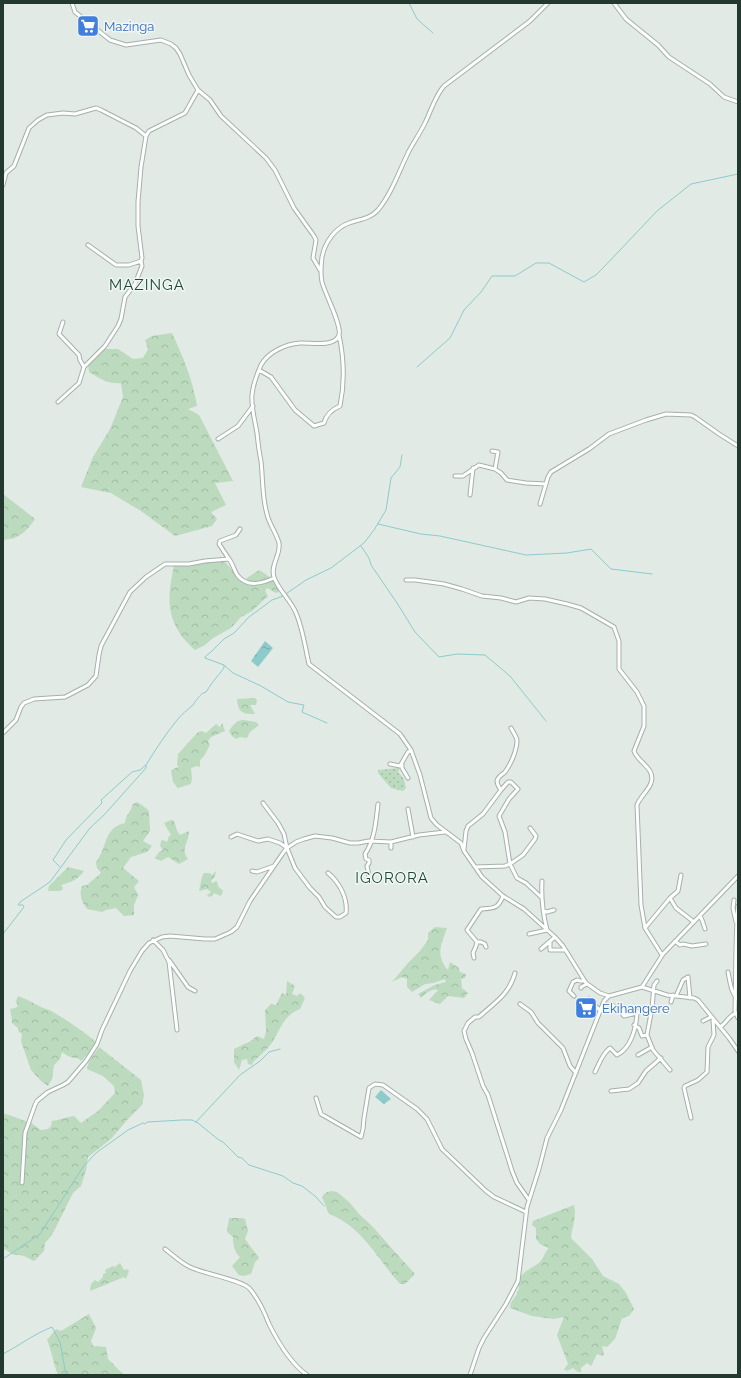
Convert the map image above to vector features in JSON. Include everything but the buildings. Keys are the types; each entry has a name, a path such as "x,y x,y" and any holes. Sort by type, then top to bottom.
{"street":[{"path":"72,3 75,12 110,40 126,45 161,40 176,48 198,90 210,100 221,116 261,153 275,170 294,208 314,236 316,240 313,258 320,270 322,281 338,324 344,371 342,400 340,406 332,411 325,419 324,423 314,426 296,410 271,377 259,370"},
{"path":"320,270 323,254 334,233 340,227 350,222 370,217 377,211 386,198 440,91 444,86 530,21 548,3"},
{"path":"614,3 626,19 658,45 669,57 710,84 724,97 738,102"},
{"path":"58,402 79,383 84,367 106,346 121,319 125,297 134,284 142,266 138,226 138,202 141,167 146,136 149,132 185,113 198,90"},
{"path":"3,186 6,173 14,166 29,128 38,120 47,115 63,113 75,114 96,108 136,128 146,136"},
{"path":"88,245 116,265 129,265 141,261"},
{"path":"63,322 59,334 79,355 84,367"},
{"path":"339,335 336,340 327,343 300,343 288,345 271,354 263,362 255,381 252,396 261,462 264,504 267,517 274,527 279,550 273,570 274,578 296,612 303,633 309,664 400,734 411,750 420,775 431,818 445,832 461,843 464,851 482,877 503,896 524,909 555,936 586,983"},
{"path":"218,440 238,426 253,406"},
{"path":"540,504 551,472 589,449 606,436 646,420 666,414 690,415 695,417 738,446"},
{"path":"492,451 498,452 495,469"},
{"path":"455,476 463,476 479,465 495,469 507,480 546,484"},
{"path":"470,495 473,468"},
{"path":"240,529 236,535 220,541 219,544 238,576 245,581 252,583 262,583 274,578"},
{"path":"3,733 16,720 24,703 34,699 65,697 92,681 97,673 99,654 102,646 120,613 125,600 130,592 146,577 165,564 189,564 229,559"},
{"path":"406,580 444,584 482,596 502,598 516,602 529,598 545,599 581,608 614,627 619,641 619,669 637,692 644,706 644,726 634,751 637,758 649,769 652,776 651,784 640,798 637,805 641,905 645,928 654,947 662,955"},
{"path":"500,790 497,785 497,780 505,772 511,762 517,739 511,728"},
{"path":"408,778 402,768 402,764 408,752 411,750"},
{"path":"390,764 400,766 402,764"},
{"path":"464,851 468,826 483,814 500,790 508,782 511,782 518,789 509,799 499,816 505,832 510,864 517,878 526,883 542,898"},
{"path":"263,803 278,823 284,834 287,848 295,868 331,914 336,917 340,917 346,912 346,901 334,878 328,874"},
{"path":"369,882 367,866 369,860 366,859 365,854 368,850 375,826 378,804"},
{"path":"408,809 413,837"},
{"path":"475,867 505,866 523,855 536,836 530,828"},
{"path":"22,1183 25,1133 37,1101 48,1092 68,1082 94,1050 130,971 142,951 153,940 170,936 215,939 231,932 237,927 250,901 287,848 304,838 315,836 354,844 371,841 391,842 445,832"},
{"path":"231,837 237,834 258,841 268,839 280,843 287,848"},
{"path":"391,842 391,848"},
{"path":"252,871 257,872 274,866"},
{"path":"645,928 670,898 678,891 681,876"},
{"path":"642,986 662,955 738,876"},
{"path":"542,881 542,898 547,930"},
{"path":"474,958 473,953 476,942 467,930 470,923 482,909 495,908 501,902 503,896"},
{"path":"670,898 679,911 694,922"},
{"path":"734,900 733,908 737,935 736,1012 738,1018"},
{"path":"736,924 738,906"},
{"path":"544,911 547,912 554,910"},
{"path":"700,916 705,929"},
{"path":"529,934 547,930"},
{"path":"541,949 555,936"},
{"path":"153,940 163,950 188,987 195,991"},
{"path":"550,941 550,950 565,950"},
{"path":"675,941 680,945 684,944 692,946 706,944"},
{"path":"476,942 481,942 486,947"},
{"path":"168,958 177,1030"},
{"path":"728,972 737,998"},
{"path":"515,973 511,985 502,997 479,1017 475,1017 468,1023 464,1031 466,1040 472,1052 483,1086 488,1095 496,1118 512,1171 517,1183 529,1200"},
{"path":"671,1002 683,980 688,977 690,998"},
{"path":"574,996 569,991 573,982 577,980 586,983 603,994 609,996"},
{"path":"657,981 653,990 652,1008 647,1035 653,1050 670,1070"},
{"path":"581,988 586,983"},
{"path":"604,1001 609,996 642,986 674,996 682,996 698,1000 738,1051"},
{"path":"470,1375 484,1338 506,1304 518,1281 526,1212 547,1138 562,1110 601,1011 604,1001 603,994"},
{"path":"682,996 683,1002"},
{"path":"589,999 589,1004 594,1005 601,1011"},
{"path":"520,1004 531,1012 538,1023 563,1048 570,1066 576,1072"},
{"path":"603,1005 611,1005 638,1013"},
{"path":"624,1009 623,1016 652,1008"},
{"path":"720,1027 725,1023 728,1017 736,1012"},
{"path":"594,1072 604,1054 610,1048 617,1055 627,1048 632,1040 634,1025 638,1013"},
{"path":"704,1015 708,1013"},
{"path":"703,1021 712,1018"},
{"path":"692,1118 686,1099 685,1086 698,1080 707,1072 708,1047 714,1035 712,1018"},
{"path":"634,1025 639,1028 641,1036 647,1035"},
{"path":"638,1055 652,1047"},
{"path":"611,1091 629,1089 638,1083 646,1071 661,1058"},
{"path":"316,1098 321,1114 361,1137 369,1088 375,1084 383,1084 417,1109 427,1119 442,1149 486,1191 500,1200 526,1212"},
{"path":"165,1249 190,1267 214,1276 238,1282 250,1288 261,1305 270,1325 290,1357 298,1369 307,1375"}],"green space":[{"path":"172,333 187,369 195,396 197,406 188,409 199,415 233,481 215,483 226,505 211,512 217,519 212,526 175,536 141,511 111,493 81,487 93,457 110,429 123,397 121,383 109,382 97,377 89,372 88,364 98,349 118,349 133,359 143,358 148,349 145,340 152,336"},
{"path":"3,494 35,519 22,534 3,540"},
{"path":"224,561 238,577 248,584 247,578 259,570 263,572 276,585 279,592 276,593 267,588 265,591 268,596 252,611 241,617 231,628 195,650 184,639 178,630 171,613 170,586 174,566"},
{"path":"255,698 257,700 256,705 250,705 255,714 244,713 238,707 237,699"},
{"path":"243,720 256,722 259,725 250,732 247,738 240,737 236,739 229,731 236,722"},
{"path":"222,723 225,731 211,737 208,741 210,745 200,760 200,767 197,766 191,768 191,784 178,788 173,782 171,771 179,767 177,765 178,754 198,732 201,731 206,733 216,724 220,727"},
{"path":"400,768 398,772 404,779 406,788 403,791 391,788 378,773 378,770"},
{"path":"137,802 149,811 150,831 143,841 152,846 147,852 131,857 123,868 139,881 134,887 138,895 134,905 134,915 124,916 116,908 102,912 87,909 81,898 82,886 87,885 101,873 97,868 96,862 109,834 118,825 125,823 126,817 133,804"},
{"path":"173,820 180,835 189,831 185,848 188,859 179,864 168,857 161,861 155,858 159,852 163,850 160,846 161,841 163,840 167,842 169,836 171,835 164,823"},
{"path":"68,867 84,871 77,879 61,885 63,889 60,891 48,891 49,886"},
{"path":"216,871 215,876 211,881 212,883 217,881 218,886 223,891 221,896 214,893 209,897 207,895 211,892 207,889 199,891 202,877 204,873 209,873 212,875"},
{"path":"435,927 447,928 440,950 440,955 448,970 450,962 459,968 460,972 466,974 465,978 461,979 462,988 468,993 464,998 448,996 440,1004 429,1000 438,990 431,991 421,998 418,994 435,985 446,982 445,979 425,984 412,992 407,987 407,979 402,977 392,982 420,951 428,940 428,933"},
{"path":"287,981 295,986 292,994 297,996 300,993 305,998 300,1009 289,1015 282,1024 271,1044 253,1062 252,1065 248,1064 247,1059 242,1060 239,1070 234,1062 234,1049 251,1041 257,1036 264,1039 266,1031 265,1010 271,1004 276,1005 282,993 286,995"},
{"path":"18,996 52,1011 96,1042 90,1052 81,1061 78,1058 73,1058 62,1052 60,1059 54,1065 52,1079 48,1086 31,1070 21,1041 22,1034 12,1023 10,1009 18,1006 16,1001"},
{"path":"99,1047 141,1080 144,1095 142,1105 111,1139 88,1157 81,1186 73,1193 52,1235 45,1243 44,1251 34,1261 24,1256 12,1254 3,1248 3,1113 31,1123 41,1130 48,1129 51,1126 52,1121 71,1116 74,1116 81,1123 98,1111 115,1093 114,1086 103,1076 87,1069 89,1061"},
{"path":"331,1191 337,1192 349,1202 415,1274 405,1284 400,1284 369,1244 360,1235 341,1219 329,1214 322,1197 325,1193"},
{"path":"574,1205 575,1218 571,1238 592,1259 603,1276 619,1284 626,1293 634,1309 629,1316 622,1318 615,1339 607,1347 602,1346 604,1354 602,1356 597,1354 591,1366 587,1363 581,1368 581,1372 578,1372 573,1368 567,1371 564,1369 568,1364 557,1335 564,1317 554,1319 532,1316 510,1308 511,1303 519,1290 518,1282 520,1278 525,1272 541,1261 549,1248 540,1244 536,1239 536,1228 532,1225 533,1221"},
{"path":"229,1218 245,1219 248,1231 245,1239 259,1258 255,1262 251,1274 244,1276 239,1275 232,1266 240,1257 235,1250 233,1237 227,1232"},
{"path":"120,1263 124,1270 127,1269 129,1271 126,1279 124,1277 90,1291 91,1284 95,1280 98,1282 103,1277 103,1274 106,1273 105,1270 113,1266 115,1267"},
{"path":"89,1314 96,1328 91,1341 93,1346 106,1347 108,1359 124,1375 58,1375 47,1340 56,1329 61,1331"}],"water":[{"path":"265,641 273,648 258,667 251,661"},
{"path":"381,1090 391,1099 384,1104 375,1097"}],"waterway":[{"path":"409,3 417,19 433,33"},
{"path":"417,367 450,338 464,310 481,292 492,276 515,276 536,263 549,263 584,282 596,275 657,211 691,184 738,174"},
{"path":"3,934 24,907 23,905 18,905 20,902 50,882 90,828 104,815 146,768 146,765 161,741 181,715 206,692 224,668 224,665 205,657 224,639 234,633 249,617 272,600 283,596 306,580 331,568 364,543 386,510 391,478 400,467 402,455"},
{"path":"378,524 526,555 567,553 591,549 611,569 652,574"},
{"path":"361,546 369,558 371,565 415,632 439,657 457,654 485,655 510,676 546,721"},
{"path":"224,665 233,673 261,686 288,702 304,705 302,712 327,723"},
{"path":"60,867 53,860 66,840 102,803 101,800 132,772 140,770 146,765"},
{"path":"196,1122 240,1075 260,1061 269,1052 280,1049"},
{"path":"3,1259 40,1234 83,1167 96,1153 128,1130 147,1122 192,1120 223,1142 238,1157 242,1158 249,1165 283,1176 293,1183 302,1186 315,1196 324,1206"},
{"path":"3,1354 33,1336 52,1327 60,1342 66,1375"}],"place":[{"name":"Mazinga","path":"88,26"},
{"name":"Ekihangere","path":"586,1008"}],"district":[{"name":"MAZINGA","path":"147,285"},
{"name":"IGORORA","path":"392,878"}]}
